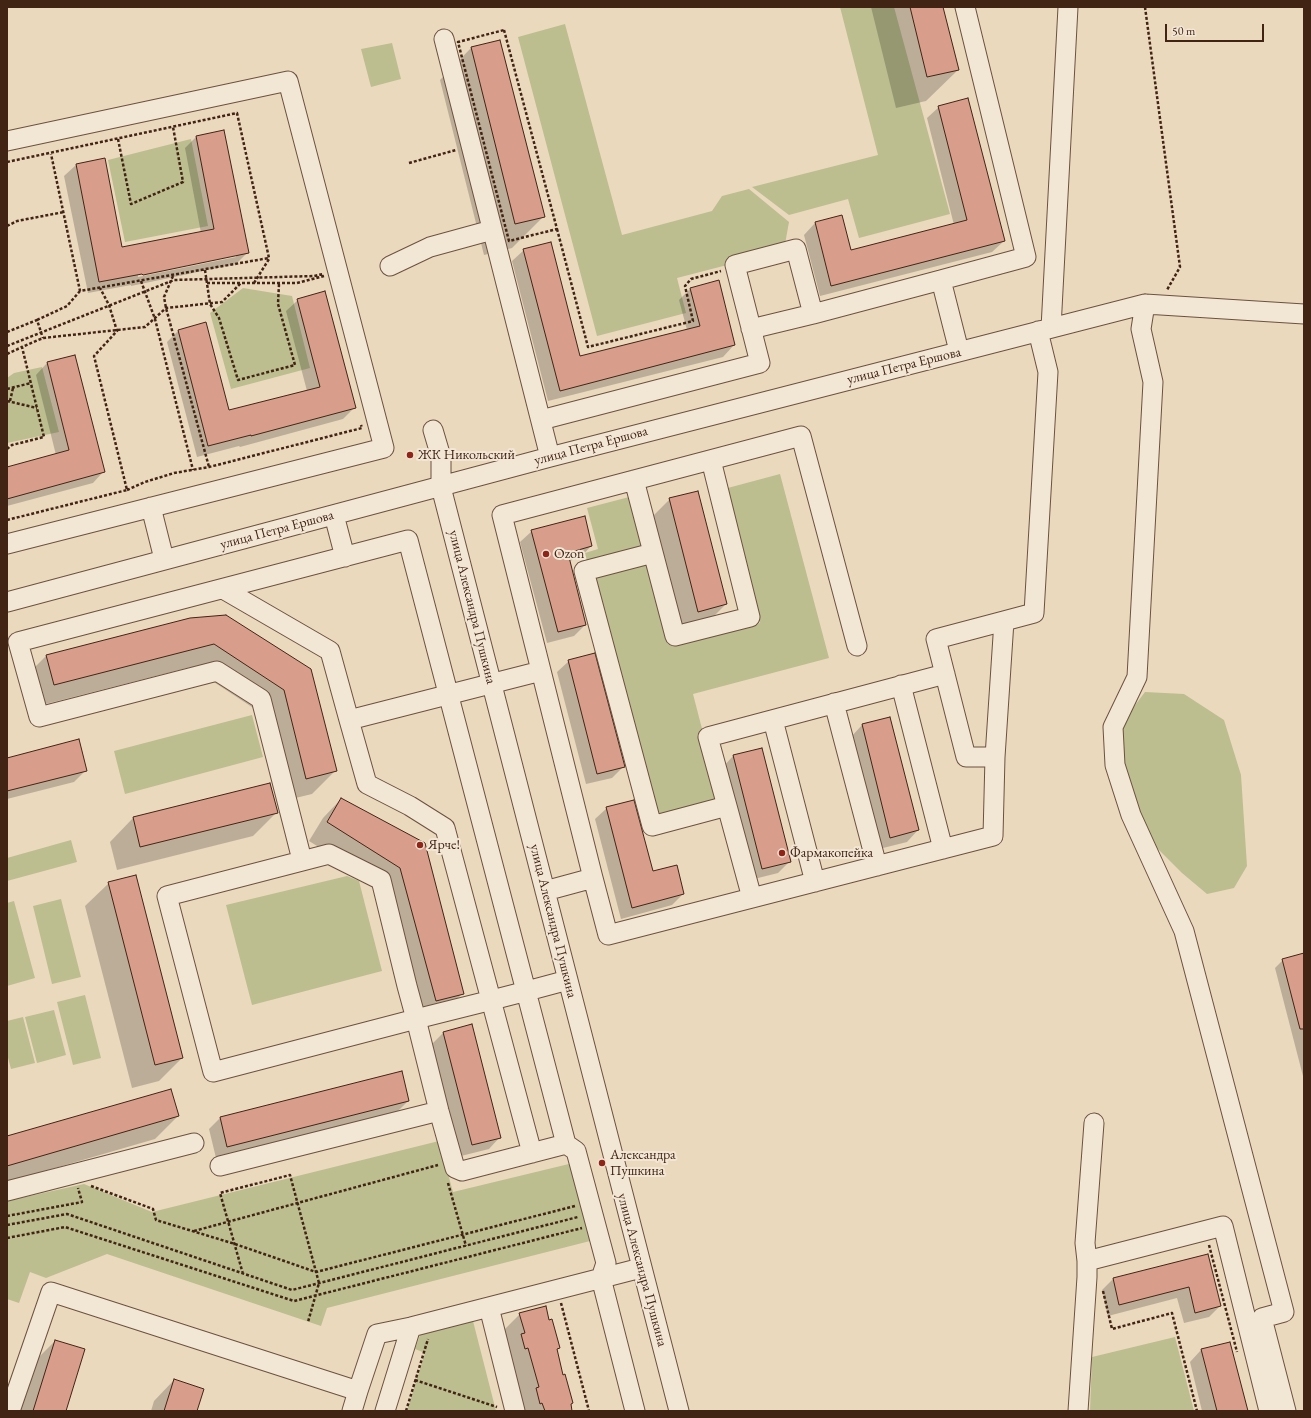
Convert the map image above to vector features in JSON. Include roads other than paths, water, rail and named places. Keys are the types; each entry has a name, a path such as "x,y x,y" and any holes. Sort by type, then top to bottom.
{"street":[{"path":"751,329 1026,257 965,7"},
{"path":"996,757 966,757 936,639 1034,613 1068,7"},
{"path":"444,39 477,144 492,230 550,457"},
{"path":"7,141 288,81 384,448 7,544"},
{"path":"390,266 430,247 492,230"},
{"path":"540,420 760,363 735,265 796,249 813,314"},
{"path":"941,280 959,351"},
{"path":"1145,304 1141,330 1153,382 1137,677 1114,727 1115,765 1131,816 1184,931 1284,1312 1262,1318 1286,1411"},
{"name":"улица Петра Ершова","path":"7,602 550,457 1145,304 1304,314"},
{"name":"улица Александра Пушкина","path":"433,430 441,457 441,487 679,1411"},
{"path":"857,646 801,436 502,515 608,935 993,836 1004,621"},
{"path":"634,480 675,636 750,617 711,460"},
{"path":"151,507 164,559"},
{"path":"334,515 345,557"},
{"path":"302,860 261,699 217,671 39,717 18,642 408,540 566,1144 576,1151 591,1220 606,1263 601,1278 635,1411"},
{"path":"653,553 584,571 652,826 727,806"},
{"path":"223,589 330,651 367,784 410,806 445,828 532,1153"},
{"path":"349,720 541,671"},
{"path":"752,898 708,737 945,674"},
{"path":"901,685 943,849"},
{"path":"834,703 877,866"},
{"path":"773,720 815,882"},
{"path":"566,1144 462,1171 455,1168 416,1020 380,880 329,854 167,896 213,1072 416,1020 568,980"},
{"path":"545,891 593,878"},
{"path":"220,1166 440,1111"},
{"path":"1078,1411 1087,1261 1085,1243 1094,1123"},
{"path":"7,1191 194,1143"},
{"path":"1087,1261 1223,1226 1269,1411"},
{"path":"352,1411 377,1334 411,1327 641,1268"},
{"path":"10,1411 51,1292 358,1391"},
{"path":"489,1307 516,1411"},
{"path":"385,1411 411,1327"}],"place":[{"name":"ЖК Никольский","path":"410,455"},
{"name":"Ozon","path":"546,554"},
{"name":"Ярче!","path":"420,845"},
{"name":"Фармакопейка","path":"782,853"},
{"name":"Александра Пушкина","path":"602,1163"}]}
